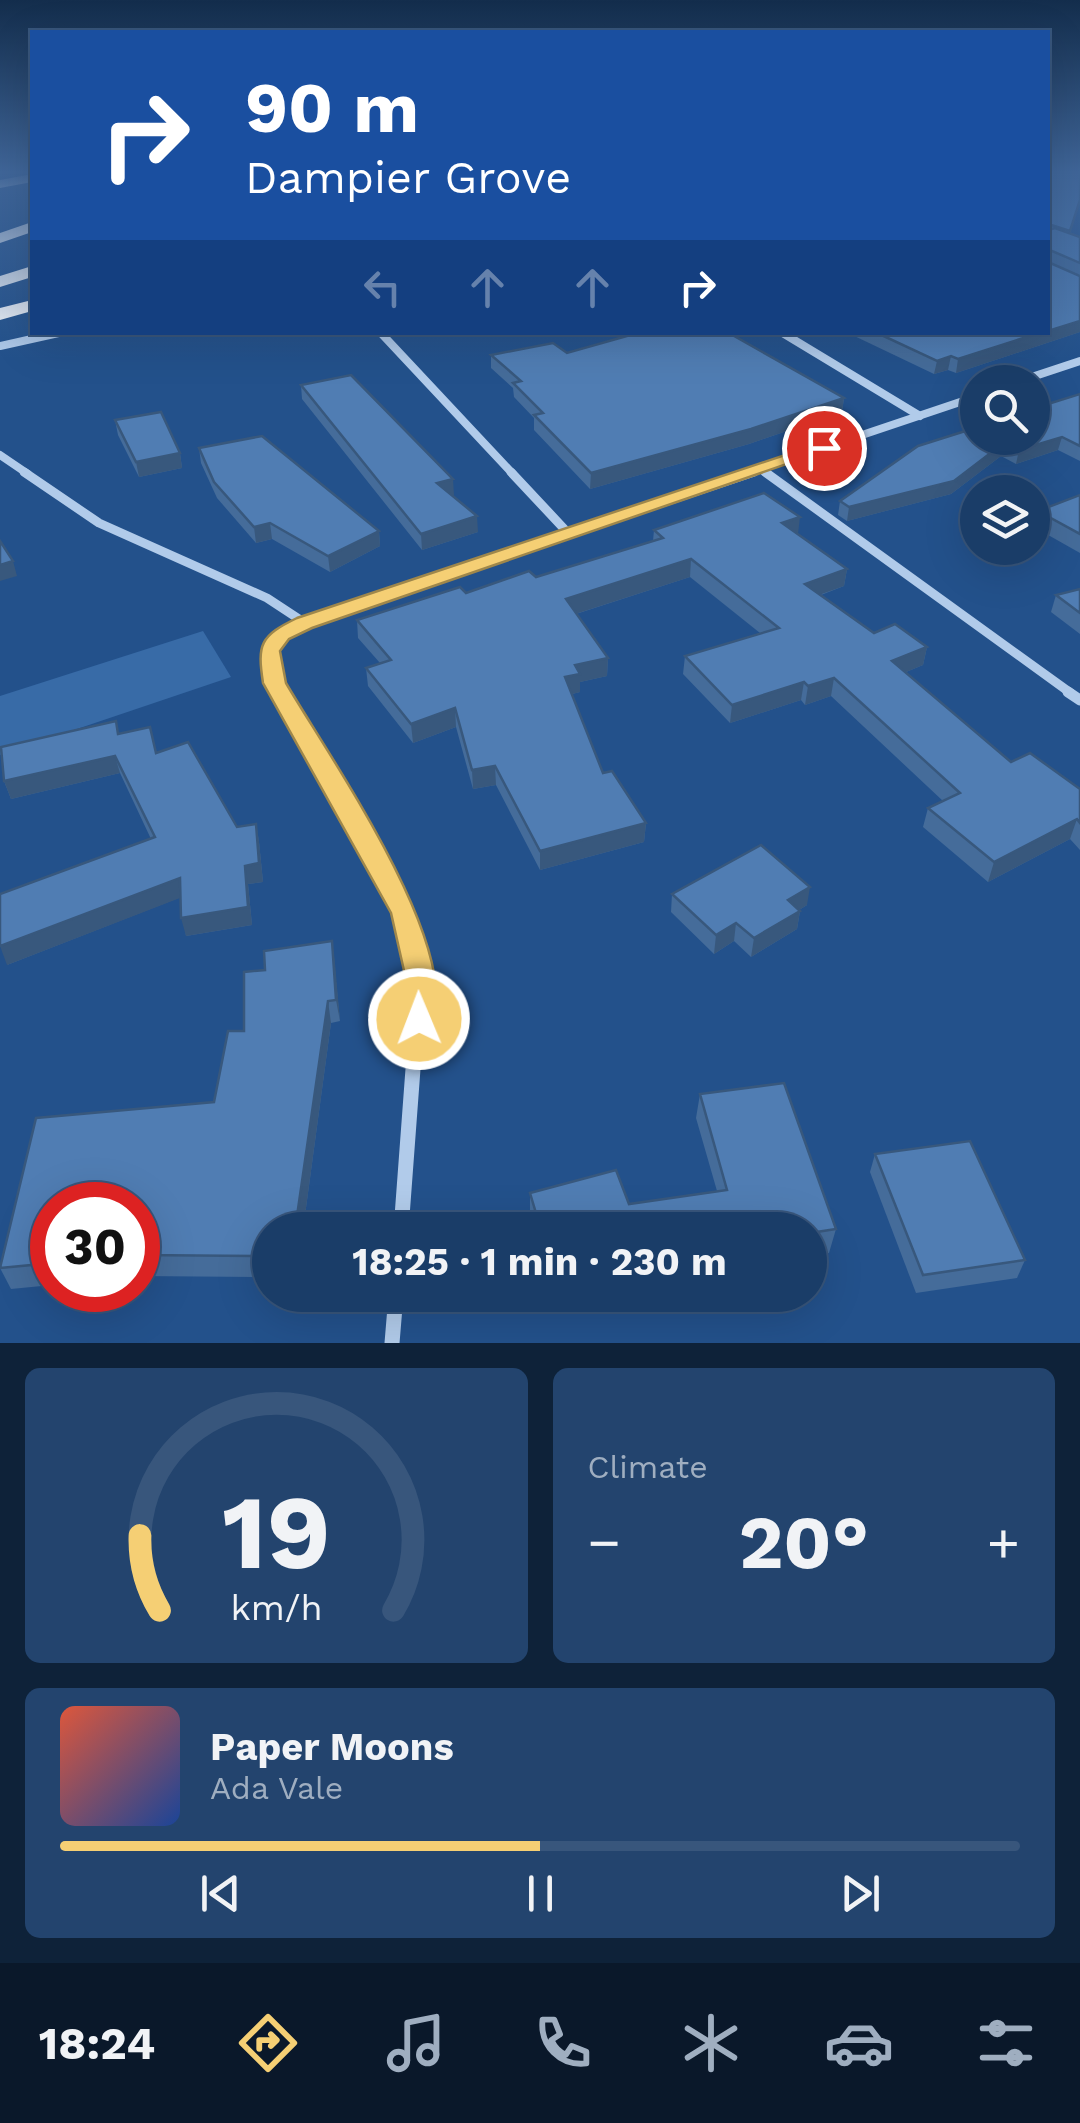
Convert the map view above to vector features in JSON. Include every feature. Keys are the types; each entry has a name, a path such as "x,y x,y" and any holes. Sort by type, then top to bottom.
{"highway":[{"path":"0,282 28,273"},
{"path":"0,314 30,306"}],"street":[{"path":"0,346 49,335"},
{"path":"383,335 568,533"},
{"path":"786,335 920,416"},
{"path":"1050,371 1080,361"},
{"path":"403,1212 422,984 405,913 274,683 269,650 281,634 305,623 960,402"},
{"path":"0,455 99,523 268,598 305,623"},
{"path":"761,469 1080,700"},
{"path":"392,1343 395,1312"}],"shaded area":[{"path":"203,631 231,677 0,755 0,696"}],"building":[{"path":"1050,234 1080,237 1080,263 1052,251"},
{"path":"1050,263 1080,276 1080,321 1050,330"},
{"path":"630,335 732,335 844,398 751,429 591,473 534,415 543,413 513,383 521,381 491,355 553,343 567,353"},
{"path":"881,335 1033,335 958,359 951,356 937,361"},
{"path":"351,375 453,479 437,483 477,516 421,534 301,385"},
{"path":"1080,394 1080,446 1062,437 1050,441 1050,403"},
{"path":"161,412 180,453 136,462 115,420"},
{"path":"960,433 960,455 988,455 954,481 849,507 840,501 918,446"},
{"path":"262,436 379,531 328,556 270,523 254,527 214,482 199,448"},
{"path":"764,493 800,517 782,523 847,569 805,584 874,633 895,624 927,647 892,661 1011,762 1030,753 1080,789 1080,823 1077,819 994,862 928,808 960,793 834,678 808,686 804,682 732,705 685,656 779,628 691,559 566,599 608,658 575,665 580,674 565,677 603,773 612,771 646,823 540,851 495,766 472,770 455,708 411,724 366,668 391,660 357,620 460,587 466,593 529,571 536,577 663,538 654,530"},
{"path":"1080,495 1080,534 1050,518 1050,506"},
{"path":"0,541 13,561 0,565"},
{"path":"1080,589 1080,613 1056,595"},
{"path":"116,721 118,734 150,727 156,753 188,742 237,827 256,824 259,863 245,866 248,907 181,918 180,878 0,946 0,894 155,837 115,756 4,781 1,747"},
{"path":"761,845 810,887 788,900 800,911 754,938 736,923 716,935 672,894"},
{"path":"332,941 336,1000 328,1001 298,1212 252,1212 252,1256 160,1255 160,1182 30,1182 30,1265 0,1268 36,1118 214,1102 228,1031 244,1031 244,972 265,970 264,951"},
{"path":"784,1083 836,1229 827,1230 827,1212 536,1212 530,1193 616,1170 629,1204 727,1190 700,1094"},
{"path":"970,1141 1025,1260 923,1275 875,1154"}],"route":[{"path":"419,1019 422,984 405,913 274,683 268,666 269,650 281,634 305,623 824,448"}]}
